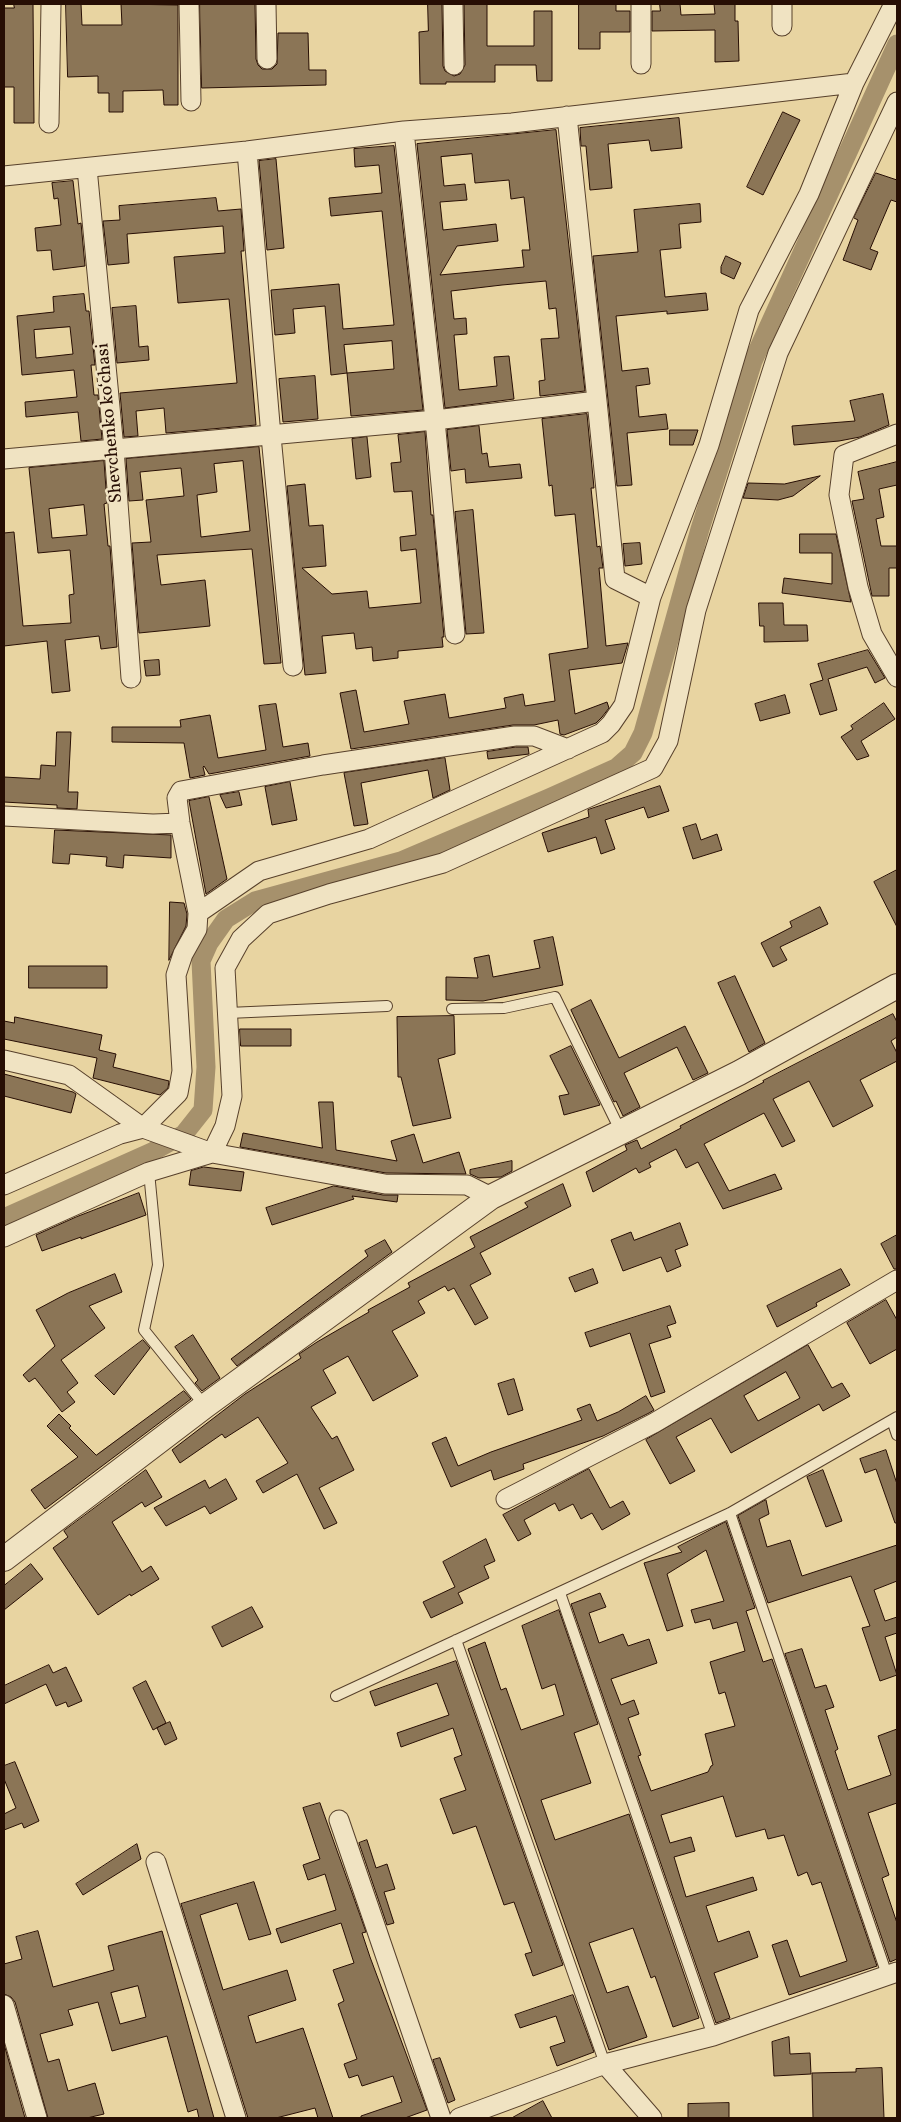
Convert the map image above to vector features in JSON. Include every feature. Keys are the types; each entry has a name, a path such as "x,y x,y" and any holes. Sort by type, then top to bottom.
{"street":[{"path":"50,123 51,4"},
{"path":"189,4 191,101"},
{"path":"266,4 267,59"},
{"path":"453,4 454,65"},
{"path":"640,64 641,4"},
{"path":"782,4 782,26"},
{"path":"198,912 259,870 369,839 602,733 611,724 624,705 651,598 709,445 749,310 809,194 854,83 894,4"},
{"path":"4,176 247,151 404,131 512,123 854,83"},
{"path":"4,1237 149,1172 204,1151 225,1126 232,1096 225,968 241,939 268,914 329,894 444,863 653,768 668,741 696,610 778,353 897,102"},
{"path":"567,116 615,580 651,598"},
{"path":"404,131 435,420 455,634"},
{"path":"247,151 293,666"},
{"name":"Shevchenko koʻchasi","path":"87,168 114,449 131,678"},
{"path":"4,459 435,420 596,401"},
{"path":"897,434 844,455 839,495 858,587 872,634 897,677"},
{"path":"4,1185 120,1134 144,1128 178,1094 182,1071 176,975 183,954 197,929 198,912 180,823 177,798 181,791 323,765 515,736 534,736 568,749"},
{"path":"4,816 153,824 180,823"},
{"path":"4,1559 205,1406 491,1197 739,1073 897,986"},
{"path":"4,1060 69,1076 144,1128 204,1151 385,1184 467,1185 491,1197"},
{"path":"506,1499 654,1424 897,1280"},
{"path":"339,1820 441,2118"},
{"path":"156,1862 236,2118"},
{"path":"459,2118 604,2064 713,2036 892,1973"},
{"path":"4,2005 37,2118"},
{"path":"604,2064 652,2118"}],"lane":[{"path":"452,1009 504,1008 556,997 621,1132"},
{"path":"228,1013 387,1006"},
{"path":"149,1172 158,1265 144,1330 205,1406"},
{"path":"336,1696 730,1513 895,1418 897,1435"},
{"path":"730,1513 892,1973"},
{"path":"560,1593 713,2036"},
{"path":"456,1640 604,2064"}],"building":[{"path":"14,4 33,4 34,123 14,123 14,87 4,87 4,8 14,8"},
{"path":"66,4 81,4 82,25 122,25 121,4 178,5 178,105 164,105 163,90 123,91 123,112 109,112 109,93 98,93 98,76 68,77"},
{"path":"200,4 255,4 256,59 262,69 272,69 277,64 278,33 308,33 309,70 326,70 326,85 202,88"},
{"path":"428,4 442,4 443,66 445,71 454,76 460,74 465,65 464,4 487,4 487,46 534,46 534,11 552,11 552,81 537,81 536,65 495,65 495,82 420,84 419,32 428,31"},
{"path":"579,4 616,4 616,11 630,11 630,32 600,32 600,49 579,49"},
{"path":"660,4 680,4 681,15 715,14 714,4 735,4 735,21 738,21 739,61 715,62 715,30 652,31 652,11 660,11"},
{"path":"783,112 800,120 763,195 747,187"},
{"path":"679,118 682,148 651,151 649,140 608,144 612,188 590,190 586,146 581,146 580,128"},
{"path":"556,130 585,391 540,396 539,381 545,380 541,339 559,338 556,308 549,309 546,281 451,291 454,319 466,318 467,334 454,335 459,390 497,386 494,357 509,356 514,399 445,408 417,144","holes":["472,154 475,183 509,180 511,199 524,197 530,250 522,250 524,267 440,275 457,246 498,241 496,224 443,230 440,202 467,200 465,184 444,186 441,157"]},
{"path":"394,146 423,410 351,416 347,373 331,375 325,306 293,309 295,333 275,335 271,290 339,284 343,329 394,325 382,211 331,216 329,198 382,193 379,165 355,167 354,149","holes":["392,341 394,369 347,373 344,345"]},
{"path":"276,159 284,248 267,250 259,161"},
{"path":"876,173 897,180 897,202 891,200 870,249 878,252 871,270 843,260 858,220 854,218"},
{"path":"73,181 78,224 81,223 85,266 53,270 51,250 37,251 35,228 61,225 58,198 54,199 52,183"},
{"path":"216,198 218,211 241,209 244,251 241,251 256,425 166,433 164,408 136,411 138,436 124,437 120,393 237,383 229,299 178,303 174,257 225,253 223,226 127,234 129,263 108,265 103,221 120,220 119,206"},
{"path":"700,204 701,222 679,224 681,248 660,250 665,297 706,293 708,310 667,314 667,311 616,316 622,371 648,368 650,384 636,386 639,417 666,414 668,429 627,433 632,485 617,486 593,256 638,252 634,210"},
{"path":"726,256 741,263 734,279 721,273 721,267"},
{"path":"84,294 86,311 89,311 95,365 91,365 94,395 98,395 102,439 81,441 78,412 26,417 25,402 77,397 74,370 22,375 17,316 54,312 53,297","holes":["70,327 73,354 36,358 34,330"]},
{"path":"136,306 139,347 148,346 149,360 117,363 112,308"},
{"path":"315,376 318,419 283,422 279,379"},
{"path":"883,394 889,425 860,437 794,445 792,426 855,421 850,401"},
{"path":"587,414 594,488 591,488 597,547 600,546 603,568 599,568 606,646 628,643 622,663 569,670 575,714 607,702 609,708 596,723 564,735 560,734 558,720 534,725 513,725 351,749 340,693 356,690 364,732 409,724 404,701 445,694 449,718 506,708 504,698 523,694 525,706 555,701 549,654 588,648 575,514 555,516 552,485 549,486 542,419"},
{"path":"479,426 482,454 487,453 489,467 520,464 522,478 466,483 465,469 451,471 447,430"},
{"path":"670,430 698,430 693,445 670,445"},
{"path":"425,432 431,515 433,515 444,637 442,637 443,647 398,651 398,658 373,661 372,647 356,649 354,633 322,636 326,673 305,675 287,486 305,484 309,526 323,525 326,566 302,568 332,594 367,591 369,608 421,603 416,549 401,551 400,537 416,535 412,491 394,492 391,463 401,462 398,435"},
{"path":"367,437 371,477 356,479 352,439"},
{"path":"259,447 281,663 264,664 252,549 157,555 161,585 205,580 210,626 139,633 132,543 151,542 146,500 184,496 181,468 140,472 143,500 129,501 126,459","holes":["243,461 250,531 201,537 197,495 217,492 214,464"]},
{"path":"104,461 107,503 104,504 108,546 110,546 117,647 101,649 99,636 65,640 70,691 52,693 47,641 4,646 4,533 14,532 23,626 71,623 69,595 74,594 70,550 38,553 29,468","holes":["84,505 87,535 52,538 49,509"]},
{"path":"897,462 897,485 879,489 884,517 876,519 881,546 897,546 897,568 889,568 889,596 872,596 852,501 864,499 858,472"},
{"path":"820,476 793,496 778,500 743,498 748,483 784,484"},
{"path":"473,510 484,633 466,634 455,512"},
{"path":"800,534 836,534 851,602 782,593 784,578 832,584 832,553 800,553"},
{"path":"640,543 642,564 625,566 623,544"},
{"path":"759,603 783,603 784,625 807,625 808,641 764,642 764,626 760,626"},
{"path":"868,650 885,678 875,683 867,667 828,679 837,710 820,715 810,684 823,680 818,664"},
{"path":"159,660 160,675 146,676 144,661"},
{"path":"785,695 790,713 760,721 755,704"},
{"path":"884,703 895,719 861,741 869,756 857,760 841,737 853,729 851,726"},
{"path":"276,704 283,747 308,743 310,756 209,774 204,766 205,775 190,778 184,743 112,742 112,727 181,727 180,720 210,715 218,758 266,750 259,706"},
{"path":"57,732 71,732 68,792 78,792 77,809 57,808 57,805 4,802 4,777 40,779 41,765 55,766"},
{"path":"528,747 529,754 488,759 487,752"},
{"path":"445,758 450,790 433,798 428,770 361,783 368,824 354,826 344,773"},
{"path":"290,782 297,820 272,825 265,787"},
{"path":"660,786 669,811 648,818 644,807 605,820 615,849 601,854 596,837 548,852 542,833 589,817 588,810"},
{"path":"239,792 242,805 226,808 220,795"},
{"path":"209,797 227,879 206,894 189,801"},
{"path":"696,824 701,840 717,834 722,850 693,859 683,828"},
{"path":"55,830 171,835 171,858 124,855 123,868 106,866 107,857 70,854 69,864 53,863"},
{"path":"897,870 897,927 874,882"},
{"path":"170,902 184,903 187,914 186,926 169,960"},
{"path":"820,907 828,924 780,947 787,960 773,967 761,943 792,927 790,922"},
{"path":"553,937 563,985 483,1001 446,1000 446,977 478,978 474,958 489,955 493,977 540,968 534,941"},
{"path":"29,966 107,966 107,988 29,988"},
{"path":"735,976 765,1043 749,1052 718,983"},
{"path":"591,1000 619,1058 685,1026 708,1073 693,1080 677,1047 624,1073 640,1107 623,1116 616,1101 614,1102 571,1010"},
{"path":"893,1014 897,1022 897,1037 891,1041 897,1053 897,1061 860,1080 873,1106 833,1127 809,1081 773,1099 795,1141 782,1147 764,1113 704,1144 729,1191 775,1174 782,1189 723,1209 698,1162 686,1168 676,1149 649,1163 651,1167 639,1173 636,1168 593,1192 586,1172 627,1150 625,1145 637,1140 641,1149 763,1081"},
{"path":"454,1016 455,1054 438,1059 451,1118 413,1126 401,1077 398,1077 397,1017"},
{"path":"15,1017 102,1035 99,1050 116,1054 113,1067 169,1081 168,1088 160,1095 93,1078 97,1058 4,1039 4,1021 14,1023"},
{"path":"240,1029 291,1029 291,1046 241,1046"},
{"path":"571,1046 600,1105 564,1115 559,1096 569,1094 550,1056"},
{"path":"4,1074 73,1092 76,1094 71,1113 4,1096"},
{"path":"319,1102 333,1102 336,1150 397,1161 391,1141 414,1134 423,1163 459,1152 466,1174 386,1173 240,1147 243,1133 322,1148"},
{"path":"512,1161 512,1171 501,1177 479,1178 470,1174 470,1170"},
{"path":"204,1167 244,1172 241,1191 189,1185 191,1171"},
{"path":"563,1184 571,1206 480,1253 491,1274 470,1285 488,1318 475,1325 454,1288 448,1291 445,1286 418,1301 425,1313 392,1331 418,1376 373,1401 348,1356 323,1370 336,1393 311,1407 332,1439 337,1436 354,1470 319,1488 337,1523 324,1529 297,1474 263,1493 256,1481 288,1463 258,1417 225,1438 222,1434 180,1463 172,1450 245,1394 301,1358 299,1354 369,1312 368,1310 410,1287 408,1283 475,1247 470,1237 528,1207 525,1203"},
{"path":"334,1186 383,1195 398,1195 397,1202 352,1196 354,1199 272,1225 266,1208"},
{"path":"139,1193 146,1215 42,1251 36,1235 76,1217"},
{"path":"680,1223 688,1245 675,1250 681,1266 667,1272 661,1257 623,1271 611,1240 631,1232 634,1240"},
{"path":"897,1235 897,1269 894,1269 881,1244"},
{"path":"385,1240 392,1252 237,1366 231,1359 368,1256 365,1251"},
{"path":"593,1269 598,1283 575,1292 569,1278"},
{"path":"841,1269 850,1285 816,1303 817,1306 777,1327 767,1306"},
{"path":"115,1274 122,1292 89,1306 105,1328 61,1360 78,1383 67,1392 75,1402 62,1412 35,1378 29,1382 23,1375 55,1346 36,1310 68,1293"},
{"path":"886,1300 897,1320 897,1349 870,1364 847,1323"},
{"path":"670,1306 676,1323 667,1326 671,1337 649,1344 665,1392 651,1397 630,1333 590,1347 585,1333"},
{"path":"193,1335 220,1378 202,1391 195,1383 198,1380 175,1347"},
{"path":"143,1340 150,1348 114,1395 95,1376"},
{"path":"808,1345 832,1388 842,1383 850,1396 823,1411 819,1404 731,1453 711,1418 676,1437 695,1471 670,1484 646,1440","holes":["786,1372 800,1398 758,1421 744,1396"]},
{"path":"514,1379 523,1410 508,1415 498,1384"},
{"path":"184,1391 191,1399 45,1509 31,1490 78,1457 47,1426 59,1414 71,1426 69,1428 96,1455"},
{"path":"646,1396 654,1410 649,1413 603,1436 523,1464 524,1469 494,1480 491,1470 451,1487 432,1443 446,1437 458,1466 491,1452 582,1420 577,1409 590,1404 597,1421 618,1412"},
{"path":"886,1450 897,1484 897,1523 895,1523 876,1469 865,1473 860,1459"},
{"path":"589,1469 610,1508 623,1501 630,1514 602,1530 592,1513 581,1519 573,1504 559,1511 555,1503 524,1520 531,1534 518,1541 503,1515"},
{"path":"146,1470 162,1497 145,1507 142,1502 112,1522 142,1572 151,1566 159,1579 131,1596 130,1594 98,1615 53,1548 68,1537 64,1531"},
{"path":"823,1470 842,1521 826,1527 807,1477"},
{"path":"226,1479 237,1499 210,1514 205,1506 166,1526 154,1508 205,1480 209,1488"},
{"path":"766,1500 769,1514 759,1519 767,1547 790,1540 802,1576 897,1545 897,1581 874,1590 885,1621 897,1617 897,1633 885,1637 897,1675 880,1681 862,1628 870,1626 851,1576 768,1603 738,1516"},
{"path":"726,1522 755,1608 746,1611 763,1662 772,1659 877,1966 789,1995 772,1945 787,1940 800,1977 847,1961 821,1882 812,1885 807,1872 798,1876 784,1835 768,1839 765,1829 736,1837 723,1796 661,1815 670,1843 691,1837 695,1851 674,1857 686,1897 753,1877 757,1890 706,1906 718,1942 749,1931 758,1957 714,1973 730,2018 716,2023 571,1604 600,1593 606,1607 589,1613 599,1643 623,1634 628,1646 649,1639 657,1663 611,1679 621,1705 634,1700 639,1714 628,1718 641,1755 638,1756 651,1791 708,1772 713,1765 705,1734 735,1726 725,1692 719,1694 710,1662 745,1651 737,1622 713,1629 710,1619 695,1623 691,1610 724,1601 706,1550 667,1574 683,1626 667,1631 644,1563 682,1552 678,1547"},
{"path":"486,1539 495,1561 484,1566 489,1578 458,1593 463,1603 431,1618 423,1602 455,1587 443,1562"},
{"path":"31,1564 43,1579 4,1610 4,1586"},
{"path":"252,1607 263,1627 222,1647 212,1627"},
{"path":"559,1610 598,1724 574,1733 591,1783 541,1800 555,1840 629,1814 699,2018 673,2027 655,1976 651,1978 633,1928 589,1943 607,1993 628,1986 647,2037 609,2050 468,1649 485,1642 501,1690 506,1688 521,1730 564,1715 555,1684 542,1689 522,1626"},
{"path":"802,1649 815,1688 826,1685 834,1707 825,1710 838,1749 835,1751 848,1790 891,1775 878,1736 897,1729 897,1803 868,1813 889,1875 882,1878 897,1923 897,1959 890,1962 785,1654"},
{"path":"456,1661 563,1965 533,1976 525,1954 532,1952 514,1902 504,1905 476,1826 453,1834 440,1799 466,1790 454,1758 462,1755 453,1728 401,1747 397,1733 449,1715 437,1683 375,1706 370,1692"},
{"path":"49,1665 53,1673 66,1667 82,1701 68,1707 66,1702 56,1706 46,1684 4,1704 4,1686"},
{"path":"146,1681 166,1723 153,1730 133,1688"},
{"path":"170,1722 177,1739 165,1745 157,1728"},
{"path":"15,1762 39,1821 24,1828 22,1823 4,1830 4,1814 16,1808 4,1779 4,1766"},
{"path":"320,1803 366,1932 362,1933 370,1957 427,2110 405,2118 361,2118 361,2116 402,2102 393,2076 362,2086 358,2075 349,2078 344,2064 357,2059 338,2004 344,2001 333,1970 354,1963 341,1923 281,1943 276,1929 336,1910 325,1874 308,1880 303,1865 320,1859 303,1808"},
{"path":"367,1840 376,1868 387,1864 395,1889 384,1892 394,1923 387,1925 359,1843"},
{"path":"137,1844 141,1859 83,1895 76,1884"},
{"path":"254,1882 271,1934 249,1940 237,1903 200,1915 223,1990 287,1970 296,2000 248,2016 256,2043 303,2028 333,2118 318,2118 315,2108 276,2118 248,2118 181,1904"},
{"path":"38,1931 53,1987 114,1970 108,1946 162,1931 214,2118 199,2118 197,2109 188,2112 167,2036 112,2051 98,2002 68,2010 73,2025 40,2034 48,2062 59,2059 68,2091 95,2083 104,2114 87,2118 48,2118 15,2002 11,1997 4,1994 4,1964 22,1959 16,1937","holes":["138,1986 146,2017 120,2024 111,1993"]},
{"path":"573,1995 594,2052 557,2066 550,2047 565,2042 556,2016 520,2028 515,2015"},
{"path":"789,2037 790,2054 810,2053 811,2074 774,2076 772,2042"},
{"path":"4,2044 25,2118 4,2118"},
{"path":"440,2058 455,2100 448,2103 433,2060"},
{"path":"882,2068 884,2118 813,2118 812,2073 856,2072 856,2069"},
{"path":"543,2101 552,2118 512,2118"},
{"path":"729,2103 729,2118 688,2118 688,2104"}],"waterway":[{"path":"4,1218 152,1152 184,1134 203,1110 206,1067 201,961 209,943 226,919 255,901 401,861 616,768 633,753 643,733 700,529 753,361 897,44"}]}
